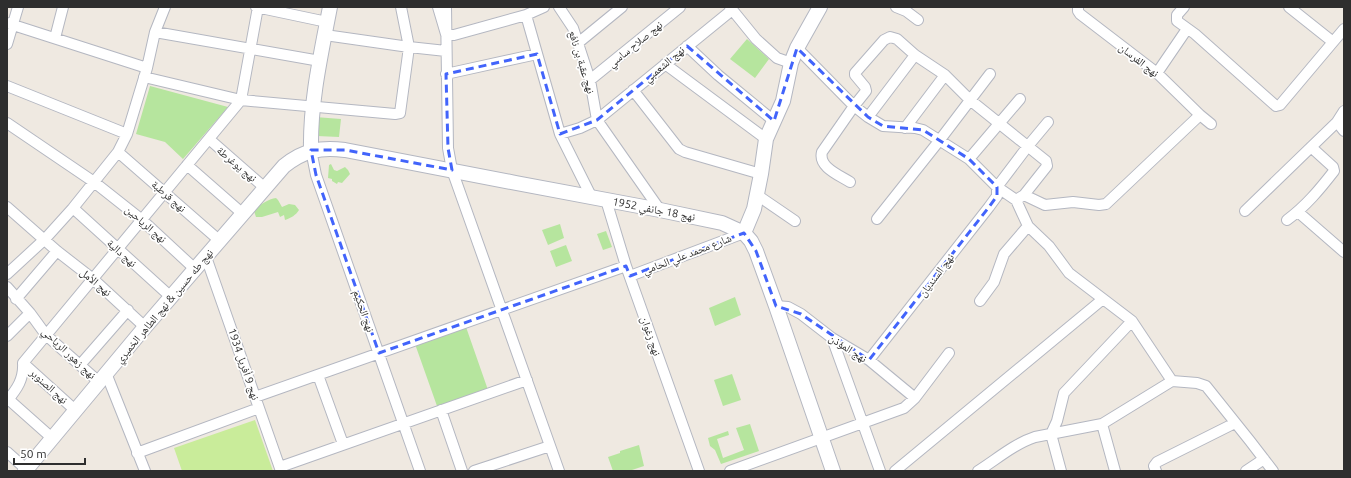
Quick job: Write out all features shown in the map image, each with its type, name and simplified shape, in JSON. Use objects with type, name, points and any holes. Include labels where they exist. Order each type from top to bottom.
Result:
[{"type":"street","points":[[7,44],[10,24],[18,7]]},
{"type":"street","points":[[56,38],[63,7]]},
{"type":"street","points":[[7,274],[45,239],[73,208],[118,152],[127,134],[155,32],[165,7]]},
{"type":"street","points":[[52,438],[8,399],[20,383],[24,369],[23,363],[242,100],[257,7],[326,28],[410,47],[446,51]]},
{"type":"street","points":[[311,150],[310,128],[330,7]]},
{"type":"street","points":[[10,24],[56,38],[145,72],[242,100],[395,114],[400,113],[410,47],[401,7]]},
{"type":"street","points":[[438,7],[446,34]]},
{"type":"street","points":[[446,7],[448,148],[452,170],[559,471]]},
{"type":"street","points":[[446,34],[454,35],[526,15],[544,7]]},
{"type":"street","name":"نهج عقبة بن نافع","points":[[559,7],[573,28],[578,42],[590,80],[598,120]]},
{"type":"street","points":[[578,42],[622,7]]},
{"type":"street","name":"نهج صلاح ساسي","points":[[590,80],[680,7]]},
{"type":"street","name":"شارع محمد علي الحامي","points":[[630,276],[744,233],[754,209],[766,140],[783,101],[791,63],[797,48],[820,7]]},
{"type":"street","points":[[896,7],[918,20]]},
{"type":"street","name":"نهج الفرسان","points":[[1078,7],[1080,14],[1157,73],[1211,124]]},
{"type":"street","points":[[1289,7],[1333,42]]},
{"type":"street","points":[[731,8],[761,44],[777,58],[791,63]]},
{"type":"street","name":"نهج الشعمبي","points":[[560,134],[580,128],[598,120],[731,8]]},
{"type":"street","points":[[1181,8],[1177,15],[1177,21],[1196,34],[1276,106],[1280,105],[1344,29]]},
{"type":"street","points":[[526,15],[560,134],[599,199]]},
{"type":"street","points":[[1157,73],[1187,29]]},
{"type":"street","points":[[155,32],[320,61]]},
{"type":"street","points":[[850,182],[825,166],[821,156],[822,152],[866,91],[865,87],[855,74],[886,38],[890,37],[898,39],[915,55],[945,75],[970,100],[1046,161],[1048,164],[1020,198]]},
{"type":"street","points":[[687,46],[718,75],[774,121]]},
{"type":"street","points":[[797,48],[854,106],[868,117],[883,126],[923,130],[969,159],[997,187],[1020,198],[1043,205],[1073,202],[1100,205],[1106,204],[1200,115]]},
{"type":"street","points":[[446,74],[537,54]]},
{"type":"street","points":[[868,117],[915,55]]},
{"type":"street","points":[[665,64],[766,140]]},
{"type":"street","points":[[876,219],[939,141],[990,74]]},
{"type":"street","points":[[905,128],[945,75]]},
{"type":"street","points":[[7,86],[127,134]]},
{"type":"street","points":[[633,90],[679,149],[761,174]]},
{"type":"street","points":[[969,159],[1020,99]]},
{"type":"street","points":[[1245,212],[1337,122],[1344,111]]},
{"type":"street","points":[[598,120],[660,210]]},
{"type":"street","name":"نهج السنديان","points":[[868,360],[989,207],[997,196],[997,187],[1048,122]]},
{"type":"street","points":[[1337,122],[1344,131]]},
{"type":"street","name":"نهج الرياحين","points":[[7,123],[94,182],[142,220],[195,269]]},
{"type":"street","name":"نهج يوغرطة","points":[[209,139],[265,188]]},
{"type":"street","points":[[1287,220],[1313,198],[1334,171],[1333,167],[1311,146]]},
{"type":"street","name":"نهج 18 جانفي 1952","points":[[311,150],[329,148],[345,150],[452,170],[722,223],[744,233]]},
{"type":"street","name":"نهج طه حسين & نهج الطاهر الخميري","points":[[26,470],[144,327],[284,166],[295,157],[311,150]]},
{"type":"street","name":"نهج الحكيم","points":[[311,150],[316,175],[420,471]]},
{"type":"street","name":"نهج قرطبة","points":[[118,152],[220,241]]},
{"type":"street","points":[[187,165],[243,214]]},
{"type":"street","points":[[757,195],[795,222]]},
{"type":"street","points":[[1020,198],[1028,226],[1049,246],[1069,273],[1132,321],[1172,381]]},
{"type":"street","name":"نهج زغوان","points":[[599,199],[630,276],[699,471]]},
{"type":"street","name":"نهج الأمل","points":[[7,207],[57,251],[93,279],[128,310],[144,327]]},
{"type":"street","name":"نهج دالية","points":[[73,208],[171,297]]},
{"type":"street","points":[[1298,212],[1344,252]]},
{"type":"street","points":[[980,301],[994,282],[1004,254],[1028,226]]},
{"type":"street","points":[[744,233],[751,241],[756,251],[833,471]]},
{"type":"street","points":[[16,299],[57,251]]},
{"type":"street","name":"نهج 9 أفريل 1934","points":[[206,257],[280,469]]},
{"type":"street","points":[[255,397],[626,266]]},
{"type":"street","name":"نهج زهور الرياحي","points":[[7,287],[16,299],[30,313],[46,335],[80,365],[103,378]]},
{"type":"street","points":[[895,471],[1103,299]]},
{"type":"street","name":"نهج المؤذن","points":[[776,306],[788,307],[801,314],[832,338],[868,360],[915,398]]},
{"type":"street","points":[[80,365],[128,310]]},
{"type":"street","points":[[7,336],[30,313]]},
{"type":"street","points":[[1061,471],[1051,434],[1057,421],[1064,393],[1132,321]]},
{"type":"street","points":[[832,338],[880,471]]},
{"type":"street","points":[[730,471],[904,408],[915,398],[949,353]]},
{"type":"street","name":"نهج الصنوبر","points":[[23,363],[76,410]]},
{"type":"street","points":[[318,375],[343,444]]},
{"type":"street","points":[[103,378],[145,471]]},
{"type":"street","points":[[280,469],[343,444],[527,380]]},
{"type":"street","points":[[978,471],[1026,440],[1102,424],[1172,381],[1202,384],[1209,390],[1273,471]]},
{"type":"street","points":[[137,453],[259,408]]},
{"type":"street","points":[[441,410],[462,471]]},
{"type":"street","points":[[1156,471],[1154,466],[1157,462],[1235,423]]},
{"type":"street","points":[[1102,424],[1115,471]]},
{"type":"street","points":[[474,471],[492,468],[550,446]]},
{"type":"street","points":[[7,452],[26,470]]},
{"type":"street","points":[[1246,471],[1264,460]]},
{"type":"highlighted area","points":[[687,46],[774,121],[797,48],[868,117],[883,126],[923,130],[969,159],[997,187],[997,196],[989,207],[869,360],[801,314],[776,306],[756,251],[744,233],[630,276],[626,266],[379,353],[316,175],[311,150],[345,150],[452,170],[448,148],[446,74],[537,54],[560,134],[597,120]]},
{"type":"green space","points":[[747,39],[769,59],[755,78],[730,59]]},
{"type":"green space","points":[[150,86],[228,107],[183,159],[165,142],[136,134]]},
{"type":"green space","points":[[315,117],[341,119],[339,137],[317,136]]},
{"type":"green space","points":[[331,164],[334,170],[337,171],[345,167],[348,170],[350,174],[342,183],[338,182],[337,184],[332,181],[332,179],[328,178],[329,165]]},
{"type":"green space","points":[[276,198],[282,207],[289,204],[295,205],[299,210],[293,216],[285,220],[284,215],[280,217],[278,212],[262,217],[256,217],[254,211],[258,207]]},
{"type":"green space","points":[[560,224],[564,238],[548,245],[542,230]]},
{"type":"green space","points":[[606,231],[612,247],[603,250],[597,234]]},
{"type":"green space","points":[[566,245],[572,261],[556,267],[550,251]]},
{"type":"green space","points":[[735,297],[741,315],[715,326],[709,308]]},
{"type":"green space","points":[[466,327],[488,390],[437,406],[415,344]]},
{"type":"green space","points":[[732,374],[741,400],[723,406],[714,380]]},
{"type":"green space","points":[[255,420],[273,471],[182,471],[174,448]]},
{"type":"green space","points":[[750,424],[759,451],[721,464],[715,450],[710,446],[708,438],[728,431],[729,435],[717,439],[723,458],[744,450],[736,428]]},
{"type":"green space","points":[[639,445],[644,466],[629,471],[613,471],[608,457],[620,453],[620,451]]}]
